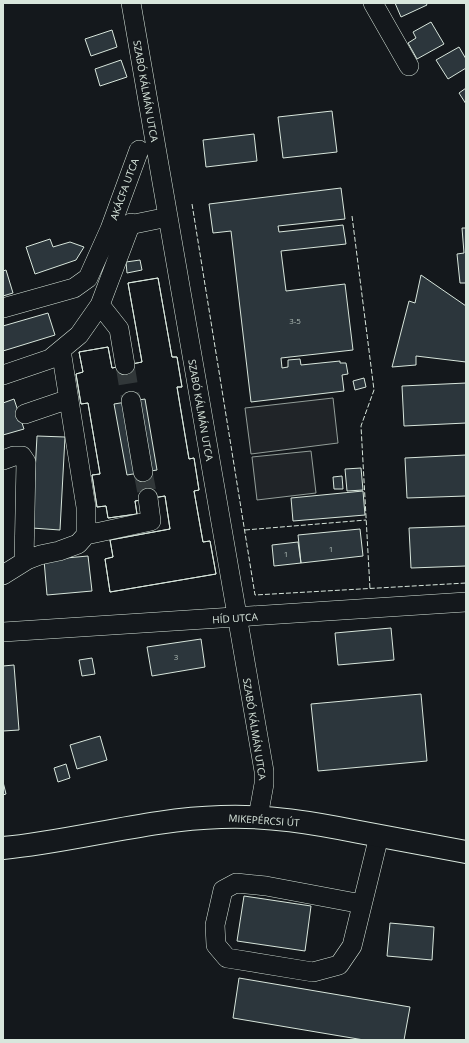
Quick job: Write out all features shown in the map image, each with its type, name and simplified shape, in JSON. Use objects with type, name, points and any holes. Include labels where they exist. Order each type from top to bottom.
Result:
[{"type":"main road","name":"MIKEPÉRCSI ÚT","points":[[37,845],[157,823],[221,816],[258,817],[320,824],[466,852]]},
{"type":"main road","points":[[3,848],[37,845]]},
{"type":"main road","points":[[3,855],[37,845]]},
{"type":"street","name":"SZABÓ KÁLMÁN UTCA","points":[[131,3],[264,771],[264,784],[258,817]]},
{"type":"street","points":[[373,3],[409,66]]},
{"type":"street","name":"AKÁCFA UTCA","points":[[3,308],[74,288],[88,278],[110,229],[139,150]]},
{"type":"street","name":"AKÁCFA UTCA","points":[[110,229],[131,223],[168,217]]},
{"type":"street","points":[[3,375],[50,359],[79,335],[100,305],[131,223]]},
{"type":"street","points":[[100,305],[119,329],[125,365]]},
{"type":"street","points":[[61,350],[86,507],[86,535]]},
{"type":"street","points":[[24,414],[69,399]]},
{"type":"street","points":[[131,401],[143,472]]},
{"type":"street","points":[[3,460],[14,456],[22,456],[26,462],[24,562]]},
{"type":"street","points":[[3,576],[24,562],[40,555],[59,551],[78,544],[86,535],[151,521],[148,498]]},
{"type":"street","name":"HÍD UTCA","points":[[3,632],[466,602]]},
{"type":"street","points":[[362,904],[266,886],[236,883],[223,890],[215,925],[216,945],[227,958],[312,972],[339,965],[352,946],[379,836]]},
{"type":"shaded area","points":[[333,398],[338,443],[251,454],[245,408]]},
{"type":"shaded area","points":[[311,451],[316,493],[257,500],[252,457]]},
{"type":"building","points":[[395,3],[426,3],[427,5],[401,17]]},
{"type":"building","points":[[431,22],[444,44],[417,59],[408,43],[416,38],[413,32]]},
{"type":"building","points":[[112,30],[117,47],[91,56],[85,39]]},
{"type":"building","points":[[459,47],[466,59],[466,68],[448,79],[436,60]]},
{"type":"building","points":[[121,60],[127,77],[100,86],[95,69]]},
{"type":"building","points":[[466,88],[466,104],[459,93]]},
{"type":"building","points":[[332,111],[337,152],[283,158],[278,117]]},
{"type":"building","points":[[254,134],[257,161],[206,167],[203,140]]},
{"type":"building","points":[[341,188],[345,219],[278,226],[279,232],[343,225],[346,244],[281,251],[286,291],[345,284],[353,350],[281,358],[282,368],[288,367],[288,360],[300,359],[301,365],[340,361],[340,363],[346,363],[348,374],[342,375],[344,391],[251,402],[231,231],[213,233],[209,204]]},
{"type":"building","points":[[462,228],[466,228],[466,283],[460,283],[457,254],[464,253]]},
{"type":"building","points":[[50,239],[53,247],[70,242],[84,247],[76,260],[35,274],[26,247]]},
{"type":"building","points":[[140,260],[142,270],[127,273],[126,262]]},
{"type":"building","points":[[6,270],[13,293],[3,296],[3,271]]},
{"type":"building","points":[[421,275],[466,306],[466,362],[416,356],[416,365],[392,367],[409,301],[415,303]]},
{"type":"building","points":[[158,278],[172,357],[177,357],[182,387],[177,387],[189,459],[194,458],[199,490],[194,491],[203,542],[210,541],[216,574],[110,592],[105,559],[113,557],[110,540],[170,529],[165,496],[135,501],[137,514],[108,518],[106,506],[97,507],[92,475],[100,474],[88,403],[81,404],[76,374],[83,372],[79,352],[108,347],[112,368],[142,362],[128,283]],"holes":[[[145,399],[157,470],[127,475],[114,404]]]},
{"type":"building","points":[[158,278],[172,357],[177,357],[182,387],[177,387],[189,459],[194,458],[199,490],[194,491],[203,542],[210,541],[216,574],[110,592],[105,559],[113,557],[110,540],[170,529],[165,496],[135,501],[137,514],[108,518],[106,506],[97,507],[92,475],[100,474],[88,403],[81,404],[76,374],[83,372],[79,352],[108,347],[112,368],[142,362],[128,283]]},
{"type":"building","points":[[48,313],[55,335],[3,351],[3,326]]},
{"type":"building","points":[[364,378],[366,387],[355,390],[353,381]]},
{"type":"building","points":[[466,383],[466,423],[404,426],[402,386]]},
{"type":"building","points":[[14,399],[24,429],[3,435],[3,403]]},
{"type":"building","points":[[37,436],[65,437],[60,530],[32,528]]},
{"type":"building","points":[[466,455],[466,496],[407,498],[405,458]]},
{"type":"building","points":[[361,468],[363,490],[347,491],[345,469]]},
{"type":"building","points":[[342,476],[343,489],[334,489],[333,477]]},
{"type":"building","points":[[363,491],[365,515],[293,521],[291,498]]},
{"type":"building","points":[[466,526],[466,566],[411,568],[409,528]]},
{"type":"building","points":[[360,529],[363,556],[301,563],[298,535]]},
{"type":"building","points":[[298,542],[301,563],[274,566],[272,545]]},
{"type":"building","points":[[88,556],[92,591],[47,595],[44,560]]},
{"type":"building","points":[[391,628],[394,660],[338,665],[335,633]]},
{"type":"building","points":[[201,639],[205,667],[152,676],[147,647]]},
{"type":"building","points":[[92,658],[95,674],[82,676],[79,660]]},
{"type":"building","points":[[14,665],[19,730],[3,731],[3,666]]},
{"type":"building","points":[[421,694],[427,761],[318,771],[311,704]]},
{"type":"building","points":[[100,736],[107,760],[77,769],[70,745]]},
{"type":"building","points":[[66,764],[70,778],[58,782],[54,768]]},
{"type":"building","points":[[3,782],[6,794],[3,795]]},
{"type":"building","points":[[244,896],[311,906],[305,951],[237,941]]},
{"type":"building","points":[[390,923],[434,927],[432,960],[387,956]]},
{"type":"building","points":[[239,978],[410,1007],[404,1040],[364,1040],[233,1018]]},
{"type":"tunnel","points":[[125,365],[131,401]]},
{"type":"tunnel","points":[[143,472],[148,498]]},
{"type":"fence","points":[[192,204],[255,595],[466,583]]},
{"type":"fence","points":[[352,216],[374,390],[361,426],[370,589]]},
{"type":"fence","points":[[245,530],[366,520]]}]
